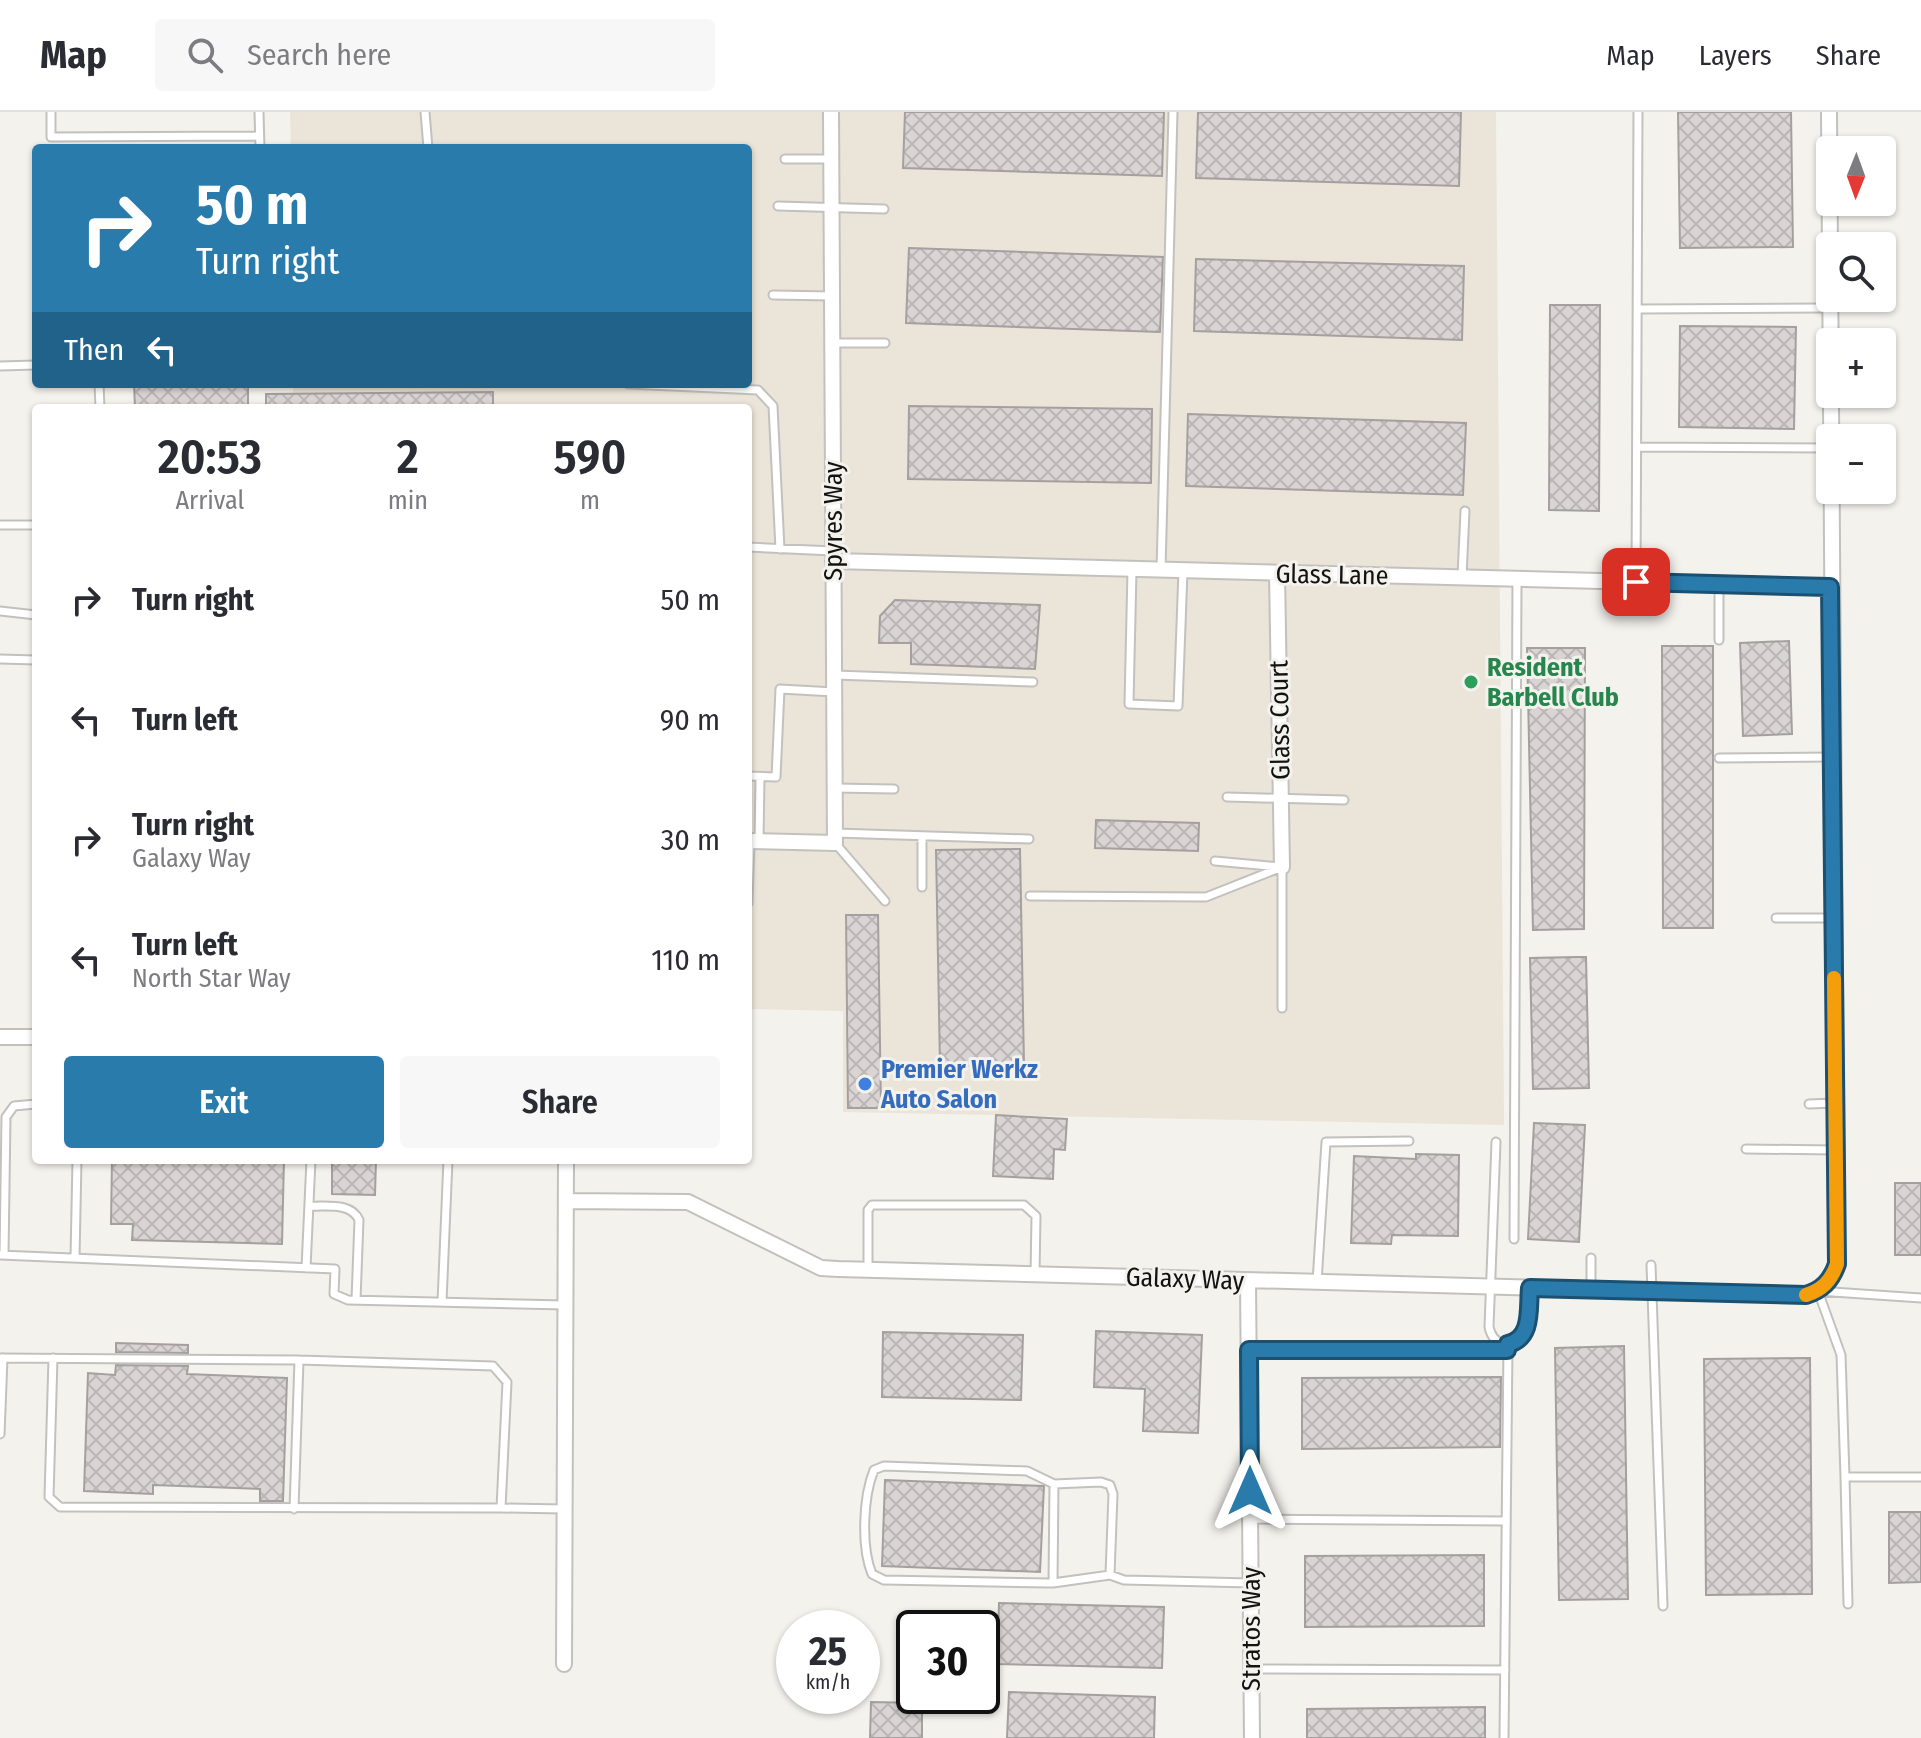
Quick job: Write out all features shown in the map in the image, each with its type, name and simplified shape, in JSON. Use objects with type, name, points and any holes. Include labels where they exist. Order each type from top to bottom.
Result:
[{"type":"street","name":"Spyres Way","points":[[831,112],[835,838]]},
{"type":"street","points":[[1829,112],[1829,232]]},
{"type":"street","points":[[1829,312],[1829,424]]},
{"type":"street","points":[[1818,1291],[1832,1277],[1837,1264],[1829,504]]},
{"type":"street","name":"Glass Lane","points":[[833,556],[1161,571],[1830,587]]},
{"type":"street","name":"Glass Court","points":[[1277,574],[1282,867]]},
{"type":"street","points":[[752,841],[835,838]]},
{"type":"street","points":[[0,1037],[32,1037]]},
{"type":"street","points":[[564,1664],[566,1164]]},
{"type":"street","name":"Galaxy Way","points":[[566,1201],[688,1202],[821,1268],[1655,1293],[1806,1295],[1818,1291]]},
{"type":"street","name":"Stratos Way","points":[[1248,1281],[1252,1738]]},
{"type":"lane","points":[[51,112],[51,144]]},
{"type":"lane","points":[[259,112],[260,144]]},
{"type":"lane","points":[[425,112],[428,144]]},
{"type":"lane","points":[[1161,571],[1173,112]]},
{"type":"lane","points":[[1636,582],[1640,309],[1638,112]]},
{"type":"lane","points":[[51,137],[259,136]]},
{"type":"lane","points":[[785,159],[831,159]]},
{"type":"lane","points":[[778,206],[884,209]]},
{"type":"lane","points":[[773,295],[832,296]]},
{"type":"lane","points":[[1640,309],[1816,308]]},
{"type":"lane","points":[[832,343],[885,343]]},
{"type":"lane","points":[[0,366],[32,365]]},
{"type":"lane","points":[[715,388],[758,390],[773,406],[780,549]]},
{"type":"lane","points":[[1638,447],[1816,448]]},
{"type":"lane","points":[[1462,578],[1465,511]]},
{"type":"lane","points":[[0,525],[32,525]]},
{"type":"lane","points":[[752,547],[833,556]]},
{"type":"lane","points":[[1132,570],[1129,704],[1178,706],[1183,571]]},
{"type":"lane","points":[[1514,1239],[1517,580]]},
{"type":"lane","points":[[1719,584],[1719,640]]},
{"type":"lane","points":[[0,611],[32,615]]},
{"type":"lane","points":[[0,659],[32,660]]},
{"type":"lane","points":[[834,675],[1033,682]]},
{"type":"lane","points":[[752,776],[776,777],[780,689],[834,692]]},
{"type":"lane","points":[[1719,758],[1832,757]]},
{"type":"lane","points":[[752,841],[760,777]]},
{"type":"lane","points":[[834,788],[894,789]]},
{"type":"lane","points":[[1227,797],[1344,800]]},
{"type":"lane","points":[[922,836],[922,887]]},
{"type":"lane","points":[[835,838],[922,836],[1029,839]]},
{"type":"lane","points":[[835,838],[885,901]]},
{"type":"lane","points":[[1215,861],[1282,867]]},
{"type":"lane","points":[[1030,896],[1206,897],[1282,867]]},
{"type":"lane","points":[[1282,867],[1282,1008]]},
{"type":"lane","points":[[1776,918],[1833,918]]},
{"type":"lane","points":[[1809,1104],[1835,1103]]},
{"type":"lane","points":[[32,1104],[14,1106],[6,1117],[2,1255],[335,1269],[334,1294],[356,1300],[565,1305]]},
{"type":"lane","points":[[1317,1282],[1326,1142],[1409,1141]]},
{"type":"lane","points":[[1496,1142],[1490,1333],[1508,1347]]},
{"type":"lane","points":[[1746,1149],[1836,1150]]},
{"type":"lane","points":[[75,1258],[77,1164]]},
{"type":"lane","points":[[306,1268],[311,1164]]},
{"type":"lane","points":[[442,1302],[448,1164]]},
{"type":"lane","points":[[868,1270],[868,1210],[872,1205],[1024,1205],[1036,1216],[1035,1275]]},
{"type":"lane","points":[[309,1206],[350,1208],[356,1213],[359,1220],[356,1300]]},
{"type":"lane","points":[[1591,1258],[1591,1290]]},
{"type":"lane","points":[[1651,1265],[1655,1293],[1663,1606]]},
{"type":"lane","points":[[1249,1350],[1508,1347],[1524,1335],[1530,1288]]},
{"type":"lane","points":[[1848,1604],[1841,1355],[1818,1291],[1921,1298]]},
{"type":"lane","points":[[1504,1738],[1508,1347]]},
{"type":"lane","points":[[0,1434],[1,1358],[299,1360],[493,1366],[507,1382],[501,1508]]},
{"type":"lane","points":[[53,1358],[49,1497],[60,1507],[564,1509]]},
{"type":"lane","points":[[294,1509],[299,1360]]},
{"type":"lane","points":[[1110,1575],[1113,1494],[1110,1485],[1101,1482],[1054,1484],[1027,1471],[884,1466],[874,1470],[868,1484],[867,1560],[872,1574],[884,1580],[1053,1583],[1110,1575],[1124,1580],[1251,1583]]},
{"type":"lane","points":[[1845,1477],[1921,1477]]},
{"type":"lane","points":[[1053,1583],[1054,1484]]},
{"type":"lane","points":[[1250,1519],[1506,1521]]},
{"type":"lane","points":[[1251,1669],[1505,1670]]},
{"type":"shaded area","points":[[290,112],[1496,112],[1504,1125],[843,1112],[843,1011],[752,1009],[752,404],[293,404],[293,388],[752,388],[752,144],[291,144]]},
{"type":"building","points":[[905,112],[1164,112],[1162,176],[903,168]]},
{"type":"building","points":[[1198,112],[1461,112],[1459,186],[1196,178]]},
{"type":"building","points":[[1678,112],[1791,112],[1793,247],[1680,248]]},
{"type":"building","points":[[909,248],[1163,257],[1160,332],[906,323]]},
{"type":"building","points":[[1196,259],[1464,266],[1462,340],[1194,331]]},
{"type":"building","points":[[1550,305],[1600,305],[1599,511],[1549,510]]},
{"type":"building","points":[[1680,326],[1796,327],[1794,429],[1679,427]]},
{"type":"building","points":[[134,388],[248,388],[248,404],[135,404]]},
{"type":"building","points":[[493,392],[493,404],[266,404],[266,394]]},
{"type":"building","points":[[909,406],[1152,409],[1151,483],[908,479]]},
{"type":"building","points":[[1188,414],[1466,423],[1463,495],[1186,486]]},
{"type":"building","points":[[895,600],[1040,605],[1035,669],[911,664],[911,643],[879,643],[880,616]]},
{"type":"building","points":[[1789,641],[1792,734],[1743,736],[1740,643]]},
{"type":"building","points":[[1662,646],[1713,646],[1713,928],[1663,928]]},
{"type":"building","points":[[1527,648],[1585,648],[1584,929],[1533,930]]},
{"type":"building","points":[[1096,820],[1199,823],[1198,851],[1095,848]]},
{"type":"building","points":[[1020,849],[1024,1065],[940,1066],[936,850]]},
{"type":"building","points":[[846,915],[878,915],[881,1108],[848,1108]]},
{"type":"building","points":[[1586,957],[1589,1088],[1533,1089],[1530,958]]},
{"type":"building","points":[[996,1115],[1067,1119],[1065,1150],[1054,1149],[1053,1179],[993,1176]]},
{"type":"building","points":[[1534,1123],[1585,1125],[1579,1242],[1528,1239]]},
{"type":"building","points":[[1416,1154],[1459,1155],[1458,1236],[1392,1235],[1391,1244],[1351,1243],[1354,1156],[1416,1159]]},
{"type":"building","points":[[112,1164],[284,1164],[282,1244],[132,1240],[133,1224],[111,1224]]},
{"type":"building","points":[[332,1164],[376,1164],[375,1195],[332,1194]]},
{"type":"building","points":[[1895,1183],[1921,1183],[1921,1255],[1895,1255]]},
{"type":"building","points":[[1096,1331],[1202,1335],[1198,1433],[1143,1431],[1145,1389],[1094,1387]]},
{"type":"building","points":[[883,1332],[1023,1335],[1021,1400],[882,1397]]},
{"type":"building","points":[[116,1343],[188,1345],[188,1353],[116,1352]]},
{"type":"building","points":[[1624,1346],[1628,1599],[1559,1600],[1555,1348]]},
{"type":"building","points":[[1810,1358],[1812,1594],[1706,1595],[1704,1359]]},
{"type":"building","points":[[116,1365],[188,1366],[187,1374],[287,1378],[283,1501],[260,1501],[260,1489],[153,1485],[153,1494],[84,1491],[88,1373],[115,1375]]},
{"type":"building","points":[[1501,1377],[1500,1447],[1302,1449],[1302,1378]]},
{"type":"building","points":[[885,1480],[1044,1486],[1040,1572],[882,1566]]},
{"type":"building","points":[[1889,1512],[1921,1512],[1921,1582],[1889,1583]]},
{"type":"building","points":[[1484,1555],[1484,1626],[1305,1627],[1305,1556]]},
{"type":"building","points":[[999,1603],[1164,1607],[1162,1668],[1000,1664]]},
{"type":"building","points":[[1009,1692],[1155,1697],[1154,1738],[1007,1738]]},
{"type":"building","points":[[880,1702],[896,1702],[896,1714],[922,1714],[922,1738],[870,1738],[871,1714],[880,1714]]},
{"type":"building","points":[[1485,1707],[1485,1738],[1307,1738],[1307,1709]]},
{"type":"slow traffic","points":[[1806,1295],[1818,1291],[1832,1277],[1837,1264],[1834,978]]},
{"type":"place","name":"Resident Barbell Club","points":[[1471,682]]},
{"type":"place","name":"Premier Werkz Auto Salon","points":[[865,1084]]},
{"type":"route","points":[[1250,1491],[1249,1350],[1507,1350],[1508,1344],[1524,1335],[1530,1288],[1806,1295],[1818,1291],[1832,1277],[1837,1264],[1830,587],[1636,582]]}]
